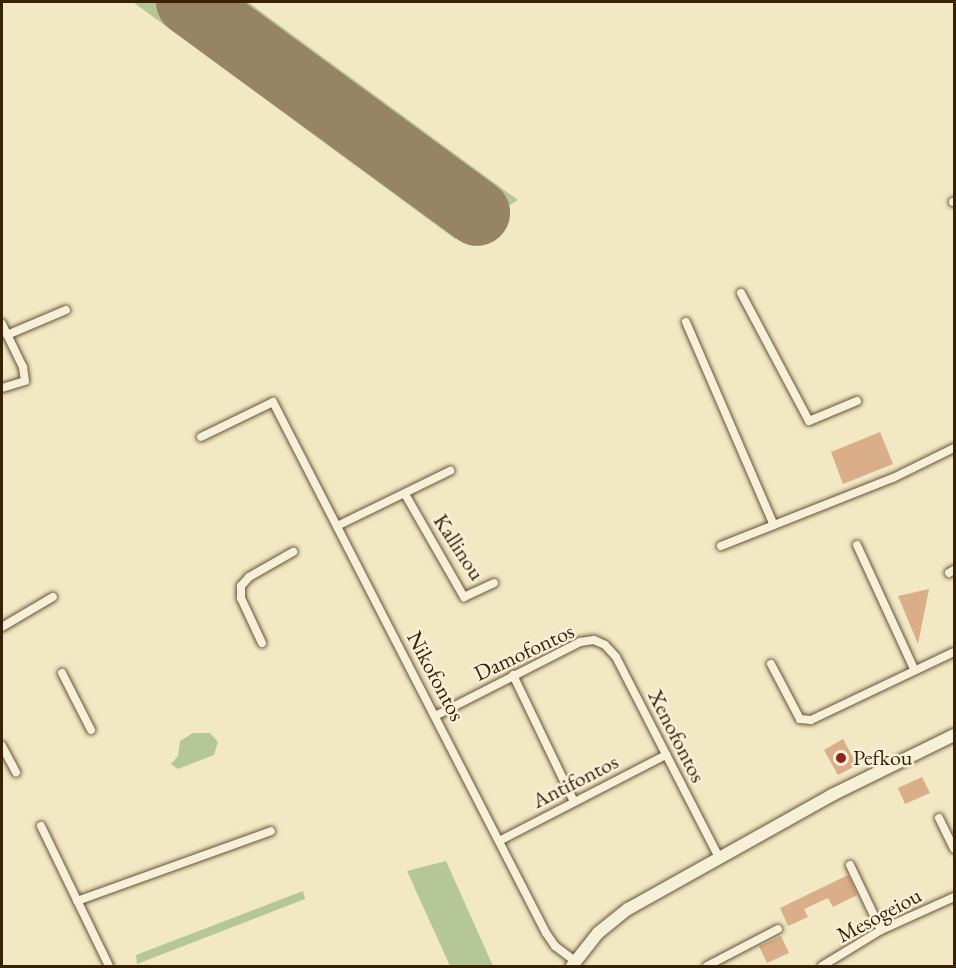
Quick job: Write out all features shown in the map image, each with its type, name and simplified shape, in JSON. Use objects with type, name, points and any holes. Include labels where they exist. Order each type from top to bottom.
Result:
[{"type":"main road","points":[[573,964],[598,933],[628,909],[719,856],[954,735]]},
{"type":"street","points":[[741,293],[809,421],[857,401]]},
{"type":"street","points":[[7,335],[66,310]]},
{"type":"street","points":[[686,322],[774,525]]},
{"type":"street","points":[[2,324],[23,367],[25,381],[2,388]]},
{"type":"street","name":"Nikofontos","points":[[201,437],[273,402],[437,715],[546,933],[573,964]]},
{"type":"street","points":[[722,546],[893,478],[954,448]]},
{"type":"street","points":[[336,526],[450,471]]},
{"type":"street","name":"Kallinou","points":[[405,494],[464,597],[494,583]]},
{"type":"street","points":[[857,545],[914,669]]},
{"type":"street","points":[[262,643],[241,598],[241,586],[249,577],[293,552]]},
{"type":"street","points":[[2,627],[52,597]]},
{"type":"street","name":"Damofontos","points":[[437,715],[580,642],[594,640]]},
{"type":"street","name":"Xenofontos","points":[[594,640],[616,657],[719,856]]},
{"type":"street","points":[[771,664],[800,719],[811,720],[914,669],[954,652]]},
{"type":"street","points":[[62,673],[91,730]]},
{"type":"street","points":[[513,675],[574,802]]},
{"type":"street","points":[[2,746],[5,759],[16,772]]},
{"type":"street","name":"Antifontos","points":[[501,840],[666,755]]},
{"type":"street","points":[[939,818],[954,849]]},
{"type":"street","points":[[41,826],[109,966]]},
{"type":"street","points":[[77,901],[271,831]]},
{"type":"street","points":[[850,865],[880,930]]},
{"type":"street","name":"Mesogeiou","points":[[822,966],[880,930],[954,897]]},
{"type":"street","points":[[707,966],[778,928]]},
{"type":"green space","points":[[133,2],[162,2],[469,227],[500,207],[220,2],[248,2],[518,200],[455,239]]},
{"type":"green space","points":[[193,733],[210,733],[218,742],[214,755],[178,769],[171,764],[178,756],[180,741]]},
{"type":"green space","points":[[446,861],[493,966],[450,966],[407,871]]},
{"type":"green space","points":[[303,891],[305,899],[137,964],[136,955]]},
{"type":"building","points":[[880,432],[893,464],[843,484],[831,452]]},
{"type":"building","points":[[929,589],[918,644],[898,596]]},
{"type":"building","points":[[843,739],[857,765],[838,775],[824,750]]},
{"type":"building","points":[[922,777],[930,793],[905,804],[898,788]]},
{"type":"building","points":[[848,875],[857,895],[833,907],[828,898],[804,909],[808,917],[788,926],[780,908]]},
{"type":"building","points":[[781,936],[789,953],[767,963],[759,946]]},
{"type":"runway","points":[[189,2],[477,213]]},
{"type":"place","name":"Pefkou","points":[[841,758]]}]
